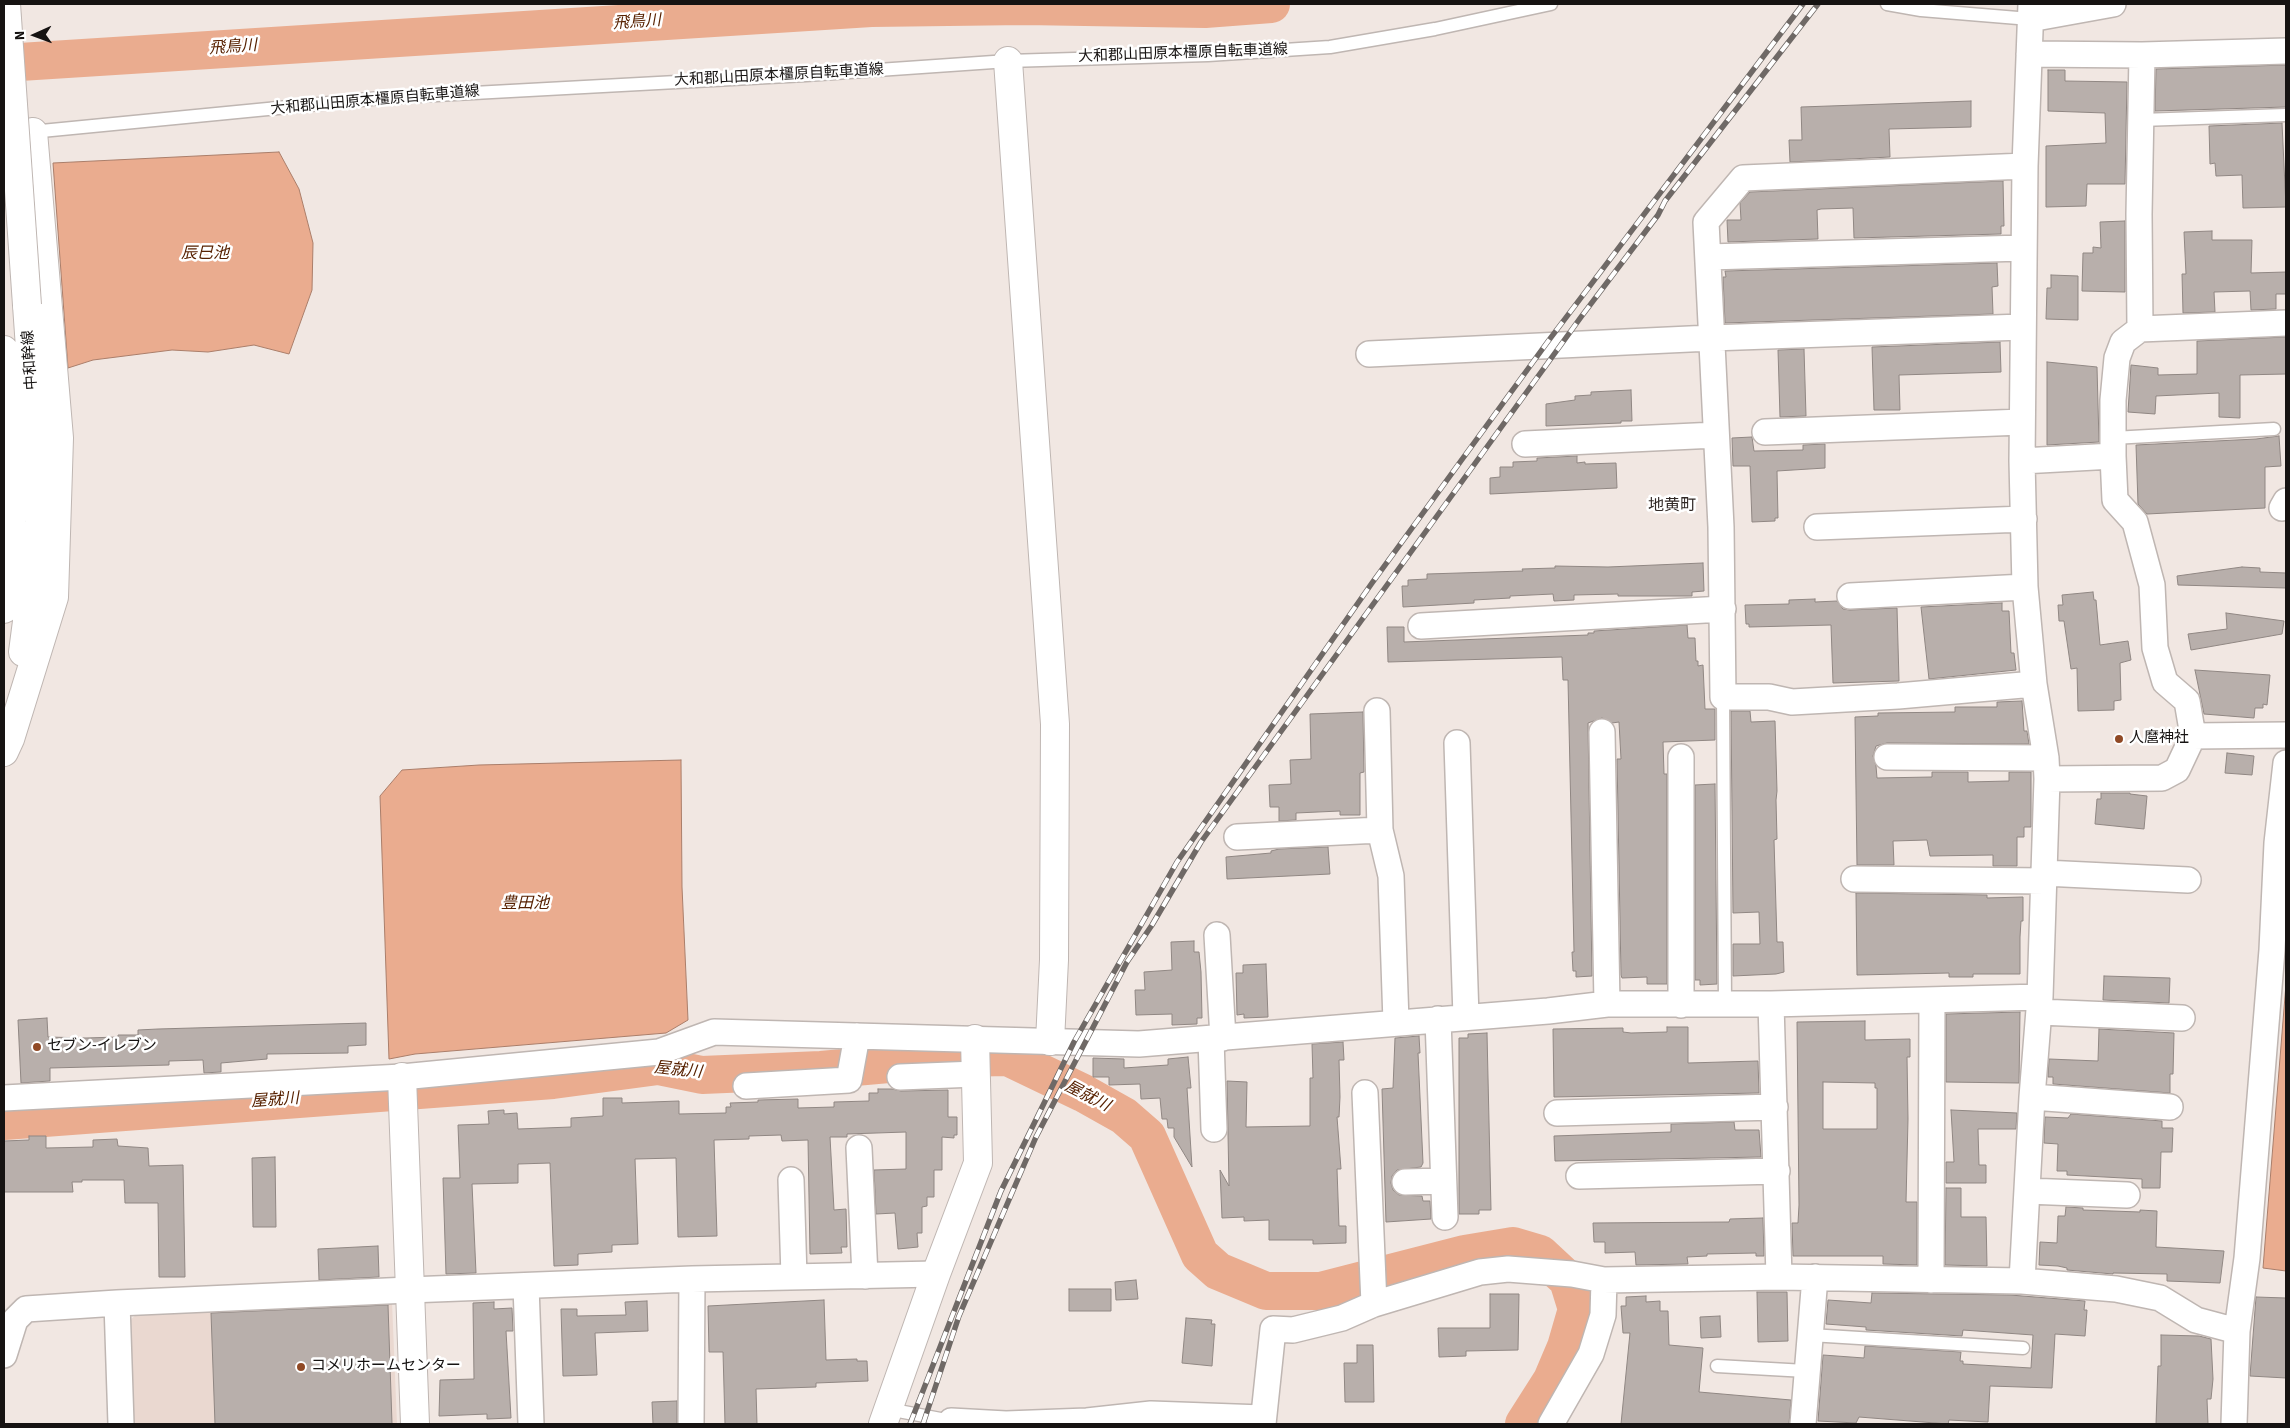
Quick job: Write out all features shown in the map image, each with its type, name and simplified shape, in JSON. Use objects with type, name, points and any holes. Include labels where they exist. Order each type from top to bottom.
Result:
[{"type":"street","points":[[5,4],[18,4]]},
{"type":"street","name":"中和幹線","points":[[4,713],[21,666],[40,522],[37,448],[5,4]]},
{"type":"street","points":[[2022,1281],[2032,1097],[2040,1004],[2046,768],[2034,684],[2026,587],[2022,461],[2023,248],[2030,11],[2113,4]]},
{"type":"street","points":[[2029,54],[2142,54],[2286,50]]},
{"type":"street","points":[[2140,329],[2139,214],[2142,54]]},
{"type":"street","points":[[1008,61],[1055,724],[1054,960],[1050,1041]]},
{"type":"street","points":[[4,752],[10,739],[54,597],[59,438],[33,132]]},
{"type":"street","points":[[2025,166],[1743,178],[1706,222],[1723,609],[1723,697],[1769,696],[1792,702],[1898,696],[2034,684]]},
{"type":"street","points":[[1708,257],[2023,248]]},
{"type":"street","points":[[1887,757],[2162,778],[2176,770],[2193,736],[2187,700],[2165,682],[2155,648],[2152,585],[2135,522],[2115,500],[2113,400],[2117,358],[2123,342],[2140,329],[2286,323]]},
{"type":"street","points":[[1369,354],[1711,338],[2022,327]]},
{"type":"street","name":"中和幹線","points":[[4,350],[11,450],[12,518],[9,582],[4,609]]},
{"type":"street","points":[[1765,432],[2022,422]]},
{"type":"street","points":[[1525,444],[1716,435]]},
{"type":"street","points":[[2022,461],[2113,447]]},
{"type":"street","points":[[1816,527],[2024,519]]},
{"type":"street","points":[[1850,596],[2026,587]]},
{"type":"street","points":[[1421,626],[1723,609]]},
{"type":"street","points":[[1377,711],[1380,830],[1391,876],[1396,1022]]},
{"type":"street","points":[[1602,732],[1607,1004]]},
{"type":"street","points":[[2193,736],[2286,735]]},
{"type":"street","points":[[1457,743],[1466,1017]]},
{"type":"street","points":[[1681,757],[1681,1004]]},
{"type":"street","points":[[2234,1424],[2237,1331],[2247,1258],[2272,950],[2278,842],[2286,764]]},
{"type":"street","points":[[1237,837],[1380,830]]},
{"type":"street","points":[[1854,879],[2044,877],[2188,880]]},
{"type":"street","points":[[1214,1129],[1217,1038],[1217,935]]},
{"type":"street","points":[[1931,1280],[1932,1000]]},
{"type":"street","points":[[900,1077],[1050,1041],[1138,1044],[1548,1011],[1607,1004],[1771,1004],[1932,1000],[2040,1004],[2182,1018]]},
{"type":"street","points":[[1771,1004],[1779,1277]]},
{"type":"street","points":[[1438,1019],[1445,1217]]},
{"type":"street","points":[[4,1098],[402,1077],[659,1052],[714,1032],[857,1036],[975,1058]]},
{"type":"street","points":[[746,1086],[849,1080],[857,1036]]},
{"type":"street","points":[[886,1416],[978,1162],[975,1058]]},
{"type":"street","points":[[402,1077],[415,1424]]},
{"type":"street","points":[[1365,1093],[1373,1286]]},
{"type":"street","points":[[2032,1097],[2170,1107]]},
{"type":"street","points":[[1557,1113],[1775,1107]]},
{"type":"street","points":[[859,1148],[864,1276]]},
{"type":"street","points":[[1579,1176],[1777,1171]]},
{"type":"street","points":[[792,1180],[794,1277]]},
{"type":"street","points":[[1405,1182],[1443,1181]]},
{"type":"street","points":[[2027,1190],[2127,1195]]},
{"type":"street","points":[[950,1423],[1006,1424],[1087,1421],[1151,1414],[1263,1421],[1273,1329],[1293,1330],[1334,1320],[1373,1286],[1508,1269],[1560,1273],[1604,1280],[1815,1277],[2022,1281],[2116,1289],[2160,1298],[2196,1320],[2237,1331]]},
{"type":"street","points":[[4,1354],[15,1320],[26,1309],[409,1290],[936,1274]]},
{"type":"street","points":[[1803,1424],[1815,1277]]},
{"type":"street","points":[[691,1424],[692,1280]]},
{"type":"street","points":[[1550,1424],[1591,1354],[1603,1314],[1604,1280]]},
{"type":"street","points":[[526,1286],[531,1424]]},
{"type":"street","points":[[117,1303],[121,1424]]},
{"type":"lane","name":"大和郡山田原本橿原自転車道線","points":[[4,134],[381,98],[806,75],[1008,61],[1330,48],[1435,29],[1551,4]]},
{"type":"lane","points":[[1887,4],[1921,10],[2030,11]]},
{"type":"lane","points":[[2141,120],[2286,115]]},
{"type":"lane","points":[[2113,447],[2274,428]]},
{"type":"lane","points":[[1723,697],[1726,1004]]},
{"type":"lane","points":[[1810,1335],[2023,1348]]},
{"type":"lane","points":[[1717,1366],[1806,1371]]},
{"type":"lane","points":[[886,1416],[950,1423]]},
{"type":"shaded area","name":"コメリホームセンター","points":[[392,1302],[397,1424],[131,1424],[127,1323],[139,1312]]},
{"type":"water","name":"辰巳池","points":[[279,152],[299,189],[313,243],[312,290],[289,354],[254,345],[208,352],[172,350],[93,360],[68,368],[53,163]]},
{"type":"water","name":"豊田池","points":[[681,760],[682,887],[688,1020],[666,1033],[415,1054],[389,1059],[380,796],[402,770],[479,765]]},
{"type":"water","points":[[2286,984],[2286,1271],[2263,1268]]},
{"type":"building","points":[[2286,65],[2286,107],[2155,111],[2156,69]]},
{"type":"building","points":[[2048,70],[2065,70],[2065,81],[2127,82],[2125,184],[2087,184],[2086,206],[2046,207],[2046,146],[2106,143],[2105,113],[2048,111]]},
{"type":"building","points":[[1971,101],[1971,127],[1889,129],[1890,157],[1790,162],[1789,140],[1802,140],[1801,107]]},
{"type":"building","points":[[2282,123],[2286,207],[2243,208],[2242,175],[2216,176],[2215,163],[2210,164],[2209,126]]},
{"type":"building","points":[[2003,181],[2004,226],[2001,226],[2001,234],[1854,238],[1853,208],[1817,210],[1818,239],[1728,242],[1727,220],[1741,220],[1740,203],[1750,192]]},
{"type":"building","points":[[2125,221],[2125,292],[2082,291],[2083,253],[2093,253],[2093,247],[2101,248],[2100,222]]},
{"type":"building","points":[[2212,231],[2212,240],[2252,240],[2251,273],[2286,272],[2286,294],[2276,294],[2276,309],[2251,310],[2250,291],[2214,292],[2215,312],[2183,313],[2182,274],[2186,274],[2184,232]]},
{"type":"building","points":[[1997,263],[1998,286],[1992,287],[1993,314],[1725,323],[1723,277],[1726,277],[1725,271]]},
{"type":"building","points":[[2051,275],[2078,276],[2078,320],[2046,319],[2047,288],[2051,288]]},
{"type":"building","points":[[2286,337],[2286,374],[2240,375],[2240,418],[2219,417],[2219,393],[2156,396],[2155,414],[2128,412],[2131,365],[2158,368],[2158,375],[2197,374],[2197,341]]},
{"type":"building","points":[[2000,342],[2001,372],[1899,375],[1900,410],[1874,410],[1872,347]]},
{"type":"building","points":[[1804,349],[1806,416],[1780,417],[1778,350]]},
{"type":"building","points":[[2047,362],[2097,367],[2099,442],[2047,445]]},
{"type":"building","points":[[1631,390],[1632,421],[1546,426],[1546,404],[1575,400],[1575,396],[1591,395],[1591,392]]},
{"type":"building","points":[[2279,436],[2281,466],[2265,467],[2265,508],[2147,514],[2138,504],[2136,445],[2256,439]]},
{"type":"building","points":[[1752,437],[1754,451],[1803,450],[1803,445],[1825,444],[1825,468],[1777,471],[1778,518],[1775,518],[1775,521],[1752,522],[1750,466],[1733,466],[1732,438]]},
{"type":"building","points":[[1577,456],[1577,463],[1616,463],[1617,488],[1490,494],[1490,478],[1500,477],[1500,467],[1513,467],[1513,462],[1537,461],[1537,458]]},
{"type":"building","points":[[1703,563],[1704,591],[1692,592],[1692,596],[1574,595],[1574,600],[1554,601],[1553,594],[1474,600],[1474,603],[1403,607],[1402,586],[1408,586],[1408,580],[1427,579],[1427,574],[1523,571],[1522,569],[1555,568],[1555,566],[1608,567]]},
{"type":"building","points":[[2242,567],[2260,568],[2260,572],[2286,573],[2286,588],[2178,585],[2177,576]]},
{"type":"building","points":[[2093,592],[2094,600],[2096,600],[2100,645],[2128,641],[2131,660],[2120,663],[2121,700],[2114,701],[2114,710],[2078,711],[2077,668],[2071,669],[2064,621],[2059,621],[2058,605],[2063,605],[2062,595]]},
{"type":"building","points":[[1815,599],[1815,602],[1837,601],[1843,609],[1850,610],[1897,608],[1899,681],[1833,683],[1831,625],[1749,627],[1749,624],[1746,624],[1745,605],[1789,604],[1789,600]]},
{"type":"building","points":[[2002,603],[2002,611],[2009,611],[2011,653],[2014,653],[2016,670],[1929,679],[1921,607]]},
{"type":"building","points":[[2226,613],[2284,621],[2282,634],[2191,650],[2188,634],[2227,629]]},
{"type":"building","points":[[1687,625],[1688,638],[1695,638],[1698,666],[1703,665],[1705,709],[1715,709],[1715,740],[1663,742],[1664,774],[1667,774],[1667,984],[1647,984],[1647,977],[1622,978],[1621,975],[1617,759],[1621,759],[1619,722],[1612,723],[1602,718],[1588,723],[1592,976],[1576,977],[1576,971],[1573,971],[1572,952],[1574,952],[1568,680],[1563,680],[1562,657],[1388,662],[1387,627],[1404,627],[1404,642],[1588,635],[1588,633],[1594,633],[1594,631]]},
{"type":"building","points":[[2195,670],[2270,675],[2267,705],[2263,704],[2263,708],[2255,708],[2254,718],[2204,714]]},
{"type":"building","points":[[2022,701],[2024,731],[2027,731],[2029,744],[1887,743],[1876,746],[1873,756],[1877,778],[1932,777],[1932,772],[1968,772],[1968,782],[2009,781],[2009,772],[2031,772],[2031,827],[2024,827],[2024,837],[2017,837],[2017,866],[1993,866],[1993,855],[1930,856],[1927,840],[1893,841],[1894,865],[1857,865],[1855,717],[1878,716],[1878,713],[1955,712],[1955,707],[1997,707],[1997,702]]},
{"type":"building","points":[[1731,711],[1750,711],[1751,722],[1775,721],[1777,839],[1774,840],[1777,942],[1783,942],[1784,972],[1776,974],[1733,976],[1733,944],[1760,944],[1759,912],[1733,913]]},
{"type":"building","points":[[1363,712],[1364,772],[1360,773],[1360,815],[1340,815],[1340,811],[1296,813],[1296,820],[1279,821],[1279,807],[1270,807],[1269,785],[1291,784],[1290,760],[1311,759],[1310,714]]},
{"type":"building","points":[[2227,753],[2254,756],[2252,775],[2225,773]]},
{"type":"building","points":[[1715,784],[1717,984],[1700,985],[1700,980],[1695,980],[1695,785]]},
{"type":"building","points":[[2101,793],[2130,793],[2147,796],[2144,829],[2095,824],[2097,799],[2101,799]]},
{"type":"building","points":[[1328,847],[1330,874],[1227,879],[1226,857],[1271,853],[1271,851],[1279,849]]},
{"type":"building","points":[[1856,893],[1987,895],[1987,898],[2023,897],[2020,974],[1973,974],[1973,977],[1949,977],[1949,973],[1857,975]]},
{"type":"building","points":[[1194,941],[1194,952],[1199,952],[1202,1018],[1197,1018],[1197,1024],[1172,1025],[1172,1014],[1136,1015],[1135,990],[1145,990],[1144,972],[1172,970],[1171,942]]},
{"type":"building","points":[[1266,964],[1268,1017],[1244,1018],[1244,1014],[1237,1015],[1236,973],[1243,973],[1243,965]]},
{"type":"building","points":[[2104,976],[2170,978],[2169,1003],[2103,1000]]},
{"type":"building","points":[[2020,1012],[2019,1083],[1946,1082],[1946,1014]]},
{"type":"building","points":[[47,1018],[48,1037],[86,1038],[138,1035],[138,1030],[366,1023],[366,1045],[348,1046],[348,1053],[267,1054],[267,1059],[221,1063],[221,1072],[204,1073],[203,1060],[169,1061],[169,1065],[50,1068],[50,1081],[21,1083],[18,1020]]},
{"type":"building","points":[[1865,1021],[1865,1040],[1910,1039],[1910,1057],[1907,1057],[1906,1202],[1917,1202],[1917,1265],[1883,1264],[1883,1256],[1793,1256],[1792,1223],[1798,1223],[1799,1205],[1797,1022]],"holes":[[[1823,1082],[1875,1083],[1875,1088],[1877,1088],[1877,1129],[1823,1129]]]},
{"type":"building","points":[[1667,1027],[1688,1027],[1688,1063],[1758,1061],[1759,1093],[1554,1097],[1553,1029],[1623,1028],[1623,1032],[1631,1033],[1667,1032]]},
{"type":"building","points":[[2099,1029],[2174,1033],[2173,1074],[2170,1074],[2170,1093],[2053,1084],[2053,1077],[2048,1077],[2049,1059],[2098,1061]]},
{"type":"building","points":[[1487,1033],[1491,1210],[1479,1210],[1479,1214],[1459,1214],[1459,1038],[1468,1038],[1468,1034]]},
{"type":"building","points":[[1419,1036],[1420,1053],[1418,1053],[1423,1163],[1421,1167],[1397,1170],[1392,1176],[1391,1183],[1393,1190],[1399,1195],[1422,1196],[1423,1201],[1430,1201],[1431,1219],[1386,1222],[1382,1089],[1393,1088],[1395,1038]]},
{"type":"building","points":[[1343,1042],[1344,1060],[1339,1060],[1340,1097],[1339,1117],[1337,1117],[1341,1169],[1337,1169],[1339,1226],[1346,1226],[1346,1243],[1313,1244],[1313,1240],[1269,1240],[1269,1220],[1244,1221],[1244,1217],[1222,1218],[1220,1170],[1229,1186],[1227,1081],[1247,1082],[1246,1127],[1310,1126],[1310,1078],[1313,1078],[1312,1044]]},
{"type":"building","points":[[1188,1057],[1191,1088],[1187,1088],[1192,1167],[1174,1137],[1174,1128],[1168,1128],[1167,1119],[1162,1119],[1160,1098],[1141,1099],[1140,1084],[1109,1085],[1109,1077],[1093,1077],[1093,1058],[1124,1059],[1124,1068],[1168,1065],[1168,1059]]},
{"type":"building","points":[[878,1089],[901,1091],[948,1090],[948,1117],[957,1117],[957,1135],[954,1135],[954,1138],[942,1137],[942,1170],[934,1170],[934,1197],[927,1197],[927,1206],[922,1207],[922,1233],[917,1233],[918,1247],[898,1249],[895,1213],[876,1214],[874,1170],[906,1169],[906,1132],[847,1134],[847,1137],[830,1137],[834,1210],[846,1209],[847,1247],[841,1247],[842,1253],[810,1254],[808,1140],[782,1141],[781,1135],[749,1136],[749,1139],[714,1140],[717,1236],[678,1237],[676,1158],[635,1159],[638,1244],[612,1245],[612,1252],[578,1254],[578,1265],[554,1266],[550,1163],[518,1164],[518,1183],[472,1184],[476,1273],[446,1274],[443,1178],[460,1178],[458,1125],[489,1124],[488,1111],[504,1110],[504,1114],[517,1113],[518,1129],[571,1127],[571,1118],[603,1116],[603,1098],[622,1098],[622,1103],[679,1101],[679,1114],[726,1113],[726,1107],[731,1107],[730,1103],[758,1102],[758,1100],[798,1099],[798,1108],[834,1107],[834,1102],[869,1101],[869,1093],[878,1093]]},
{"type":"building","points":[[1951,1110],[2017,1113],[2016,1129],[1978,1129],[1979,1165],[1986,1165],[1986,1183],[1946,1183],[1946,1162],[1954,1162]]},
{"type":"building","points":[[2071,1114],[2162,1121],[2162,1128],[2173,1128],[2172,1152],[2161,1152],[2160,1188],[2142,1188],[2142,1179],[2067,1175],[2067,1171],[2057,1171],[2058,1144],[2044,1143],[2045,1117],[2068,1118]]},
{"type":"building","points":[[1734,1122],[1735,1130],[1759,1130],[1761,1157],[1555,1161],[1554,1136],[1671,1132],[1671,1124]]},
{"type":"building","points":[[29,1136],[46,1136],[46,1148],[93,1147],[93,1140],[117,1139],[118,1146],[148,1148],[149,1166],[183,1165],[185,1277],[159,1277],[158,1203],[125,1203],[124,1180],[82,1180],[82,1182],[72,1182],[73,1192],[4,1192],[4,1141],[29,1140]]},
{"type":"building","points":[[275,1157],[276,1227],[253,1227],[252,1158]]},
{"type":"building","points":[[1946,1188],[1961,1188],[1961,1217],[1986,1217],[1987,1266],[1945,1265]]},
{"type":"building","points":[[2066,1207],[2083,1208],[2083,1210],[2157,1211],[2156,1247],[2224,1251],[2220,1283],[2167,1281],[2167,1274],[2113,1274],[2067,1270],[2067,1268],[2058,1266],[2039,1265],[2040,1242],[2057,1243],[2058,1216],[2065,1216]]},
{"type":"building","points":[[1763,1218],[1764,1256],[1756,1256],[1756,1253],[1707,1254],[1707,1256],[1687,1257],[1688,1264],[1636,1265],[1635,1252],[1605,1253],[1605,1242],[1594,1242],[1593,1223],[1729,1222],[1730,1219]]},
{"type":"building","points":[[378,1246],[379,1277],[319,1280],[318,1249]]},
{"type":"building","points":[[1136,1280],[1138,1299],[1116,1300],[1115,1282]]},
{"type":"building","points":[[1069,1289],[1111,1289],[1111,1311],[1069,1311]]},
{"type":"building","points":[[1757,1292],[1787,1292],[1788,1341],[1758,1342]]},
{"type":"building","points":[[1872,1293],[2010,1295],[2085,1301],[2084,1310],[2087,1310],[2085,1336],[2055,1334],[2052,1388],[1990,1386],[1988,1422],[1949,1420],[1948,1424],[1859,1417],[1856,1423],[1818,1421],[1823,1355],[1864,1358],[1865,1346],[1961,1352],[1960,1361],[1963,1361],[1963,1364],[2031,1368],[2033,1335],[1963,1330],[1962,1336],[1866,1330],[1866,1327],[1826,1324],[1828,1300],[1871,1303]]},
{"type":"building","points":[[1490,1294],[1519,1294],[1518,1350],[1466,1351],[1466,1356],[1439,1357],[1438,1328],[1490,1328]]},
{"type":"building","points":[[1646,1296],[1646,1302],[1660,1301],[1660,1311],[1668,1311],[1669,1345],[1703,1348],[1699,1392],[1791,1400],[1789,1424],[1621,1424],[1630,1333],[1623,1333],[1621,1306],[1626,1306],[1626,1297]]},
{"type":"building","points":[[2256,1297],[2286,1298],[2286,1378],[2250,1376]]},
{"type":"building","points":[[824,1300],[826,1360],[857,1359],[857,1361],[867,1361],[868,1381],[816,1383],[816,1387],[756,1389],[757,1424],[725,1424],[723,1352],[709,1352],[708,1306]]},
{"type":"building","points":[[647,1301],[648,1331],[595,1333],[597,1375],[563,1376],[561,1309],[577,1309],[577,1316],[626,1315],[625,1302]]},
{"type":"building","points":[[494,1302],[494,1309],[512,1308],[513,1331],[506,1331],[511,1418],[487,1419],[487,1414],[439,1416],[440,1380],[474,1379],[473,1303]]},
{"type":"building","name":"コメリホームセンター","points":[[388,1305],[392,1424],[215,1424],[211,1313]]},
{"type":"building","points":[[1720,1316],[1721,1337],[1701,1338],[1700,1317]]},
{"type":"building","points":[[1186,1318],[1212,1320],[1211,1324],[1215,1324],[1212,1366],[1182,1363]]},
{"type":"building","points":[[2161,1335],[2199,1336],[2211,1339],[2213,1379],[2211,1399],[2207,1399],[2208,1424],[2156,1424],[2158,1366],[2161,1366]]},
{"type":"building","points":[[1357,1345],[1373,1345],[1374,1402],[1345,1402],[1344,1363],[1357,1363]]},
{"type":"building","points":[[677,1401],[677,1424],[653,1424],[652,1402]]},
{"type":"waterway","name":"飛鳥川","points":[[4,63],[871,8],[1025,6],[1205,9],[1271,4]]},
{"type":"waterway","name":"屋就川","points":[[4,1121],[553,1080],[658,1066],[702,1075],[821,1070],[956,1058],[1008,1057],[1083,1093],[1124,1116],[1147,1136],[1200,1255],[1218,1271],[1266,1291],[1321,1291],[1465,1254],[1513,1246],[1540,1254],[1568,1280],[1577,1309],[1566,1347],[1552,1380],[1524,1424]]},
{"type":"railway","points":[[910,1424],[1001,1191],[1074,1042],[1177,862],[1372,583],[1549,340],[1803,4]]},
{"type":"railway","points":[[923,1424],[959,1316],[1036,1137],[1127,962],[1152,925],[1201,842],[1581,317],[1658,215],[1665,201],[1818,4]]},
{"type":"place","name":"人麿神社","points":[[2119,739]]},
{"type":"place","name":"セブン-イレブン","points":[[37,1047]]},
{"type":"place","name":"コメリホームセンター","points":[[301,1367]]},
{"type":"district","name":"地黄町","points":[[1672,506]]}]
